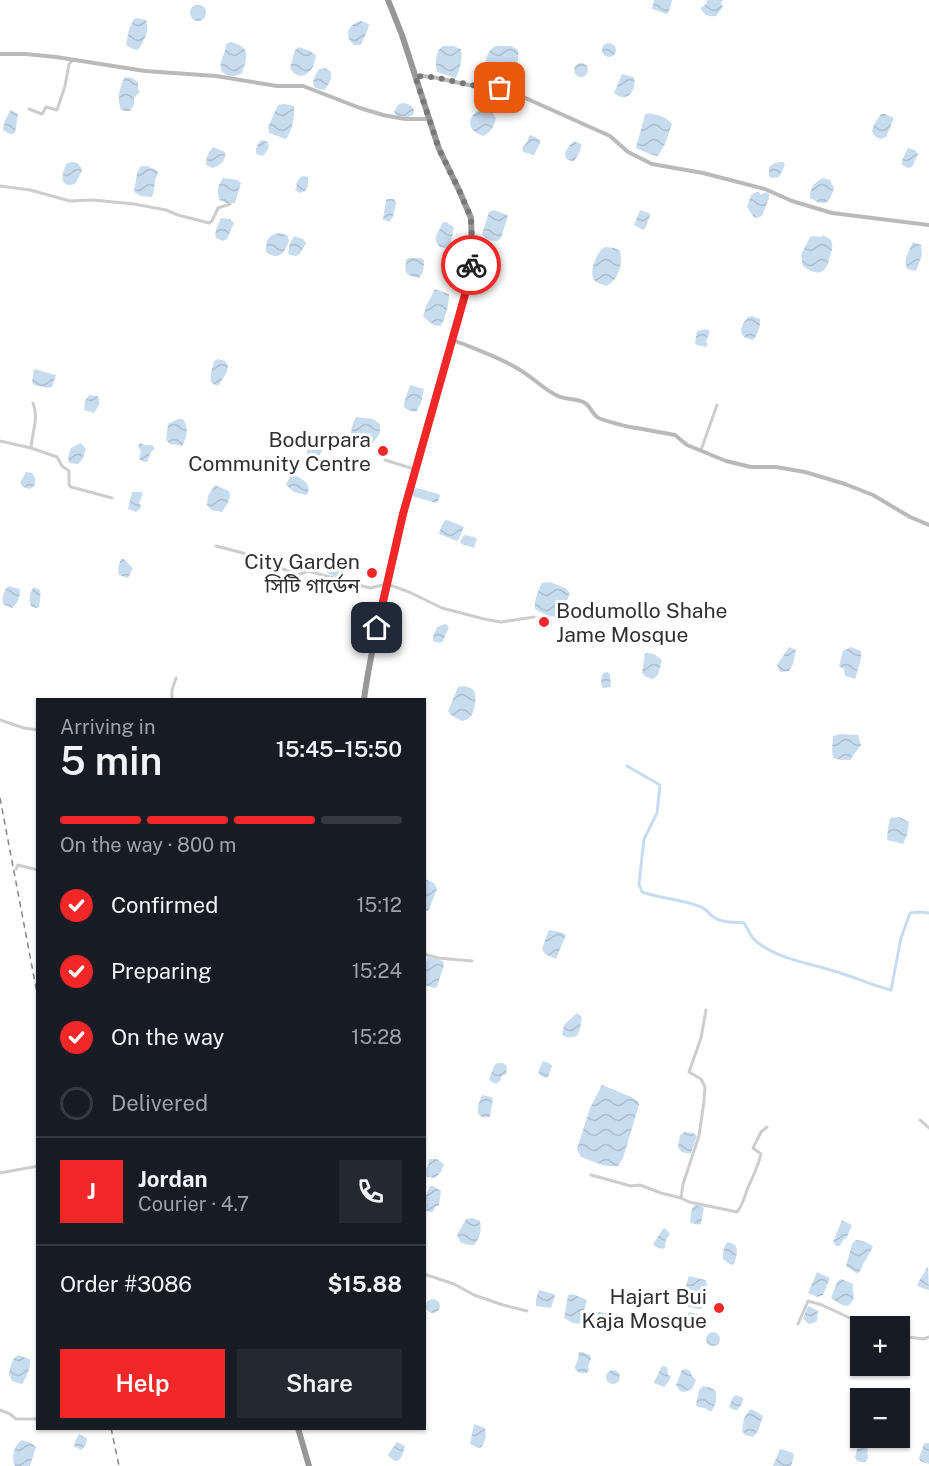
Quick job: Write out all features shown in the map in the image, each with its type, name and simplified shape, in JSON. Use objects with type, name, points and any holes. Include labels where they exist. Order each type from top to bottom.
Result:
[{"type":"highway","points":[[364,698],[369,666],[403,514],[470,277],[472,247],[471,218],[439,149],[402,35],[388,0]]},
{"type":"highway","points":[[299,1430],[309,1466]]},
{"type":"street","points":[[0,54],[26,54],[145,71],[216,76],[277,86],[303,86],[383,116],[429,119]]},
{"type":"street","points":[[29,109],[42,114],[46,107],[57,110],[69,64],[73,60]]},
{"type":"street","points":[[415,76],[433,77],[486,88],[500,88],[512,92],[610,136],[628,152],[652,164],[703,173],[765,189],[792,201],[832,213],[929,225]]},
{"type":"street","points":[[0,186],[30,190],[70,201],[93,200],[134,204],[166,210],[209,223],[218,208],[230,204]]},
{"type":"street","points":[[452,340],[520,370],[561,398],[571,398],[585,403],[597,417],[630,428],[675,435],[687,445],[726,461],[746,466],[776,467],[805,472],[844,484],[873,495],[910,517],[929,525]]},
{"type":"street","points":[[31,448],[36,409],[33,403]]},
{"type":"street","points":[[701,450],[717,405]]},
{"type":"street","points":[[0,441],[57,457],[62,466],[69,471],[71,487],[112,498]]},
{"type":"street","points":[[385,460],[416,469]]},
{"type":"street","points":[[216,546],[243,553],[298,575],[308,571],[370,588],[387,584],[409,592],[442,609],[458,613],[501,622],[534,617]]},
{"type":"street","points":[[172,698],[176,678]]},
{"type":"street","points":[[0,720],[36,730]]},
{"type":"street","points":[[16,869],[18,865],[36,870]]},
{"type":"street","points":[[426,954],[472,961]]},
{"type":"street","points":[[681,1198],[683,1184],[699,1136],[704,1101],[705,1087],[701,1079],[689,1072],[701,1038],[706,1010]]},
{"type":"street","points":[[920,1120],[929,1128]]},
{"type":"street","points":[[591,1175],[631,1186],[640,1185],[689,1202],[737,1212],[742,1206],[759,1164],[761,1154],[753,1148],[761,1132],[767,1127]]},
{"type":"street","points":[[0,1173],[36,1166]]},
{"type":"street","points":[[426,1275],[503,1305],[527,1311]]},
{"type":"street","points":[[798,1324],[808,1301],[850,1318]]},
{"type":"street","points":[[910,1337],[924,1339],[929,1337]]},
{"type":"street","points":[[0,1410],[16,1419],[36,1419]]},
{"type":"water","points":[[654,0],[672,0],[668,13],[652,9]]},
{"type":"water","points":[[707,0],[723,0],[721,3],[723,7],[716,16],[708,16],[701,10]]},
{"type":"water","points":[[195,5],[201,5],[206,13],[204,19],[195,21],[190,16],[190,10]]},
{"type":"water","points":[[134,19],[146,20],[147,32],[138,50],[126,45],[129,29]]},
{"type":"water","points":[[361,21],[369,24],[368,29],[361,45],[354,45],[349,38],[348,31]]},
{"type":"water","points":[[231,42],[242,47],[246,54],[242,73],[234,76],[225,74],[221,68],[226,44]]},
{"type":"water","points":[[609,43],[614,45],[616,50],[614,55],[609,57],[604,55],[602,50],[604,45]]},
{"type":"water","points":[[443,46],[461,49],[461,64],[456,78],[437,72],[437,54]]},
{"type":"water","points":[[496,46],[511,46],[518,50],[516,68],[507,83],[486,76],[486,59]]},
{"type":"water","points":[[299,47],[316,55],[311,70],[302,76],[294,73],[290,68],[295,50]]},
{"type":"water","points":[[581,63],[586,65],[588,70],[586,75],[581,77],[576,75],[574,70],[576,65]]},
{"type":"water","points":[[325,68],[331,72],[329,84],[324,90],[315,88],[313,81],[316,74],[319,69]]},
{"type":"water","points":[[622,74],[634,77],[635,82],[630,94],[623,97],[614,93]]},
{"type":"water","points":[[125,77],[138,82],[140,92],[134,98],[134,105],[130,111],[121,110],[119,102],[120,89]]},
{"type":"water","points":[[402,103],[414,109],[409,117],[396,115],[394,112]]},
{"type":"water","points":[[278,105],[294,106],[293,124],[286,139],[269,133],[268,127]]},
{"type":"water","points":[[483,108],[491,111],[496,118],[492,128],[484,136],[474,131],[470,123],[473,115]]},
{"type":"water","points":[[11,110],[18,114],[15,133],[10,134],[3,130]]},
{"type":"water","points":[[649,113],[658,115],[672,124],[658,156],[636,148],[645,115]]},
{"type":"water","points":[[881,114],[894,118],[886,137],[881,139],[876,137],[872,131]]},
{"type":"water","points":[[531,135],[540,140],[534,155],[523,152],[522,148]]},
{"type":"water","points":[[262,140],[268,142],[269,146],[267,152],[262,156],[256,154],[256,148]]},
{"type":"water","points":[[574,141],[581,146],[572,161],[566,158],[565,153]]},
{"type":"water","points":[[213,147],[225,152],[225,158],[222,163],[212,168],[206,165],[206,162]]},
{"type":"water","points":[[908,148],[915,150],[918,154],[912,167],[908,168],[902,165],[902,160]]},
{"type":"water","points":[[70,162],[78,164],[82,171],[75,184],[70,185],[64,182],[63,176],[66,164]]},
{"type":"water","points":[[779,162],[785,165],[779,177],[771,178],[769,167]]},
{"type":"water","points":[[141,166],[158,171],[152,197],[141,196],[134,192],[137,173]]},
{"type":"water","points":[[300,177],[308,177],[308,186],[300,193],[295,190],[296,184]]},
{"type":"water","points":[[223,178],[238,180],[241,183],[235,203],[220,200],[218,189]]},
{"type":"water","points":[[823,178],[830,180],[834,188],[826,203],[819,203],[810,198],[811,191],[813,186]]},
{"type":"water","points":[[756,192],[761,195],[766,192],[769,198],[762,216],[756,218],[747,207],[751,195]]},
{"type":"water","points":[[387,199],[394,199],[396,203],[393,217],[389,222],[383,219]]},
{"type":"water","points":[[494,210],[508,216],[501,238],[497,241],[482,234],[489,212]]},
{"type":"water","points":[[640,210],[650,215],[643,230],[634,225]]},
{"type":"water","points":[[221,218],[230,219],[234,223],[227,239],[223,241],[216,238]]},
{"type":"water","points":[[443,222],[454,227],[450,246],[447,248],[440,247],[436,242],[436,236]]},
{"type":"water","points":[[281,233],[288,236],[289,241],[283,252],[275,256],[266,252],[267,241],[271,236]]},
{"type":"water","points":[[823,235],[831,240],[832,250],[825,269],[815,272],[803,266],[801,255],[810,237],[822,237]]},
{"type":"water","points":[[294,236],[303,239],[306,243],[300,254],[296,256],[288,253]]},
{"type":"water","points":[[913,242],[921,245],[922,255],[916,271],[907,269],[906,265],[907,255]]},
{"type":"water","points":[[605,247],[615,248],[620,251],[621,256],[617,276],[606,286],[595,281],[592,274],[597,256]]},
{"type":"water","points":[[408,258],[424,260],[423,272],[419,278],[406,273]]},
{"type":"water","points":[[435,289],[449,294],[447,310],[441,326],[429,322],[423,316]]},
{"type":"water","points":[[752,316],[760,319],[758,333],[753,340],[744,337],[741,331],[745,321]]},
{"type":"water","points":[[706,329],[710,331],[706,342],[708,344],[706,347],[697,345],[695,343],[697,331]]},
{"type":"water","points":[[218,359],[225,361],[228,365],[227,372],[219,385],[215,385],[210,377],[214,361]]},
{"type":"water","points":[[34,369],[56,375],[52,387],[34,385],[32,382]]},
{"type":"water","points":[[410,385],[424,389],[416,412],[404,407]]},
{"type":"water","points":[[89,395],[99,398],[99,405],[94,413],[84,410],[85,401]]},
{"type":"water","points":[[356,417],[373,419],[380,424],[380,433],[371,446],[360,446],[353,442],[351,436]]},
{"type":"water","points":[[183,419],[187,429],[182,446],[170,444],[166,440],[168,424]]},
{"type":"water","points":[[317,436],[323,438],[323,448],[320,454],[311,460],[306,456],[310,438]]},
{"type":"water","points":[[81,443],[86,449],[82,460],[78,464],[69,463],[71,448]]},
{"type":"water","points":[[140,443],[152,445],[155,449],[151,452],[147,462],[139,459]]},
{"type":"water","points":[[26,472],[32,473],[35,478],[35,485],[30,489],[23,487],[20,483]]},
{"type":"water","points":[[291,474],[306,483],[308,493],[306,495],[294,492],[286,485]]},
{"type":"water","points":[[215,485],[229,491],[230,494],[222,512],[211,510],[207,505],[208,496]]},
{"type":"water","points":[[416,488],[439,494],[438,502],[413,496]]},
{"type":"water","points":[[132,492],[143,494],[139,503],[140,509],[136,512],[128,509]]},
{"type":"water","points":[[445,520],[464,527],[457,541],[439,534]]},
{"type":"water","points":[[466,535],[477,539],[474,548],[460,542]]},
{"type":"water","points":[[121,559],[133,568],[128,578],[119,575],[118,568]]},
{"type":"water","points":[[330,565],[343,571],[340,576],[337,578],[327,573]]},
{"type":"water","points":[[550,582],[565,588],[570,593],[561,615],[558,616],[541,613],[535,609],[542,583]]},
{"type":"water","points":[[9,586],[20,589],[18,600],[12,608],[3,604],[3,594]]},
{"type":"water","points":[[34,587],[40,590],[39,607],[37,608],[32,607],[30,602],[30,594]]},
{"type":"water","points":[[445,624],[449,627],[443,641],[440,643],[433,641],[437,627]]},
{"type":"water","points":[[789,647],[796,650],[793,664],[789,671],[780,672],[777,665]]},
{"type":"water","points":[[851,647],[861,651],[855,679],[845,676],[844,669],[839,666],[843,651]]},
{"type":"water","points":[[648,653],[662,660],[658,675],[653,679],[642,673],[645,654]]},
{"type":"water","points":[[603,673],[610,674],[611,687],[603,688],[601,683]]},
{"type":"water","points":[[465,686],[474,691],[475,704],[471,716],[462,721],[448,711],[458,687]]},
{"type":"water","points":[[858,735],[861,745],[850,760],[833,758],[833,736]]},
{"type":"water","points":[[899,817],[909,822],[903,844],[887,840],[890,818]]},
{"type":"water","points":[[426,879],[434,883],[437,889],[429,910],[426,911]]},
{"type":"water","points":[[550,930],[566,935],[556,959],[545,954],[542,949]]},
{"type":"water","points":[[428,957],[443,961],[444,965],[437,987],[426,985]]},
{"type":"water","points":[[577,1013],[582,1017],[577,1036],[562,1035],[564,1025]]},
{"type":"water","points":[[543,1061],[552,1066],[548,1077],[545,1078],[539,1074]]},
{"type":"water","points":[[498,1063],[507,1066],[506,1074],[496,1084],[489,1080],[494,1066]]},
{"type":"water","points":[[602,1085],[629,1096],[638,1101],[639,1105],[623,1158],[618,1166],[604,1165],[581,1157],[577,1149],[590,1108]]},
{"type":"water","points":[[482,1095],[493,1099],[490,1117],[479,1114],[478,1107]]},
{"type":"water","points":[[684,1132],[697,1136],[691,1153],[683,1152],[678,1147],[680,1135]]},
{"type":"water","points":[[429,1159],[437,1159],[444,1164],[441,1172],[435,1178],[427,1177]]},
{"type":"water","points":[[430,1186],[441,1191],[439,1205],[433,1212],[426,1210],[426,1196]]},
{"type":"water","points":[[695,1205],[704,1208],[699,1225],[690,1222],[691,1211]]},
{"type":"water","points":[[473,1218],[480,1221],[480,1234],[474,1245],[468,1245],[460,1242],[457,1235],[466,1219]]},
{"type":"water","points":[[842,1220],[852,1225],[847,1237],[840,1246],[836,1246],[833,1242]]},
{"type":"water","points":[[665,1228],[670,1234],[665,1248],[662,1249],[653,1244]]},
{"type":"water","points":[[856,1240],[873,1246],[859,1273],[846,1266],[852,1244]]},
{"type":"water","points":[[728,1242],[735,1245],[737,1249],[736,1259],[732,1265],[723,1259],[724,1248]]},
{"type":"water","points":[[928,1266],[929,1290],[917,1286]]},
{"type":"water","points":[[817,1272],[830,1278],[823,1295],[818,1297],[808,1293]]},
{"type":"water","points":[[689,1276],[705,1280],[707,1284],[701,1309],[687,1306],[681,1301]]},
{"type":"water","points":[[841,1279],[853,1284],[854,1298],[848,1306],[831,1298],[837,1282]]},
{"type":"water","points":[[539,1290],[554,1294],[551,1308],[536,1306]]},
{"type":"water","points":[[573,1294],[587,1300],[579,1324],[564,1318],[568,1295]]},
{"type":"water","points":[[430,1299],[436,1299],[440,1306],[436,1313],[430,1313],[426,1309],[426,1303]]},
{"type":"water","points":[[809,1306],[818,1311],[817,1321],[811,1324],[803,1318]]},
{"type":"water","points":[[599,1312],[610,1314],[604,1331],[593,1326]]},
{"type":"water","points":[[689,1312],[700,1315],[701,1320],[698,1327],[694,1328],[687,1322]]},
{"type":"water","points":[[710,1332],[716,1332],[720,1339],[716,1346],[710,1346],[706,1342],[706,1336]]},
{"type":"water","points":[[579,1352],[590,1355],[589,1369],[586,1373],[575,1369]]},
{"type":"water","points":[[18,1355],[30,1359],[28,1372],[21,1384],[12,1381],[9,1375],[12,1361]]},
{"type":"water","points":[[662,1366],[667,1367],[668,1375],[671,1376],[664,1387],[654,1383]]},
{"type":"water","points":[[686,1369],[696,1380],[692,1389],[684,1392],[680,1391],[676,1385],[682,1370]]},
{"type":"water","points":[[610,1370],[616,1370],[620,1377],[616,1384],[610,1384],[606,1380],[606,1374]]},
{"type":"water","points":[[703,1386],[712,1388],[716,1392],[716,1402],[712,1411],[696,1405],[699,1390]]},
{"type":"water","points":[[736,1395],[743,1400],[738,1409],[734,1410],[729,1407]]},
{"type":"water","points":[[750,1409],[763,1416],[758,1431],[753,1437],[745,1435],[742,1431],[744,1418]]},
{"type":"water","points":[[474,1424],[485,1428],[486,1437],[482,1447],[478,1448],[470,1444]]},
{"type":"water","points":[[79,1434],[87,1438],[86,1445],[81,1450],[74,1446]]},
{"type":"water","points":[[22,1440],[36,1447],[30,1466],[15,1466],[14,1463],[15,1448]]},
{"type":"water","points":[[397,1442],[405,1446],[402,1456],[395,1461],[388,1456]]},
{"type":"water","points":[[926,1443],[929,1443],[929,1464],[920,1461],[919,1458]]},
{"type":"water","points":[[868,1448],[868,1458],[865,1462],[856,1460],[857,1449]]},
{"type":"water","points":[[780,1449],[793,1453],[791,1466],[773,1466]]},
{"type":"waterway","points":[[627,766],[660,785],[657,813],[644,839],[639,884],[642,892],[694,904],[719,920],[744,923],[751,936],[774,953],[891,990],[901,938],[910,913],[929,913]]},
{"type":"railway","points":[[0,798],[36,987]]},
{"type":"railway","points":[[111,1430],[119,1466]]},
{"type":"way so far","points":[[471,265],[471,218],[439,149],[415,76],[433,77],[486,88],[500,88]]},
{"type":"place","name":"Bodurpara Community Centre","points":[[383,451]]},
{"type":"place","name":"City Garden সিটি গার্ডেন","points":[[372,573]]},
{"type":"place","name":"Bodumollo Shahe Jame Mosque","points":[[544,622]]},
{"type":"place","name":"Hajart Bui Kaja Mosque","points":[[719,1308]]},
{"type":"route","points":[[377,628],[403,514],[470,277],[471,265]]}]
